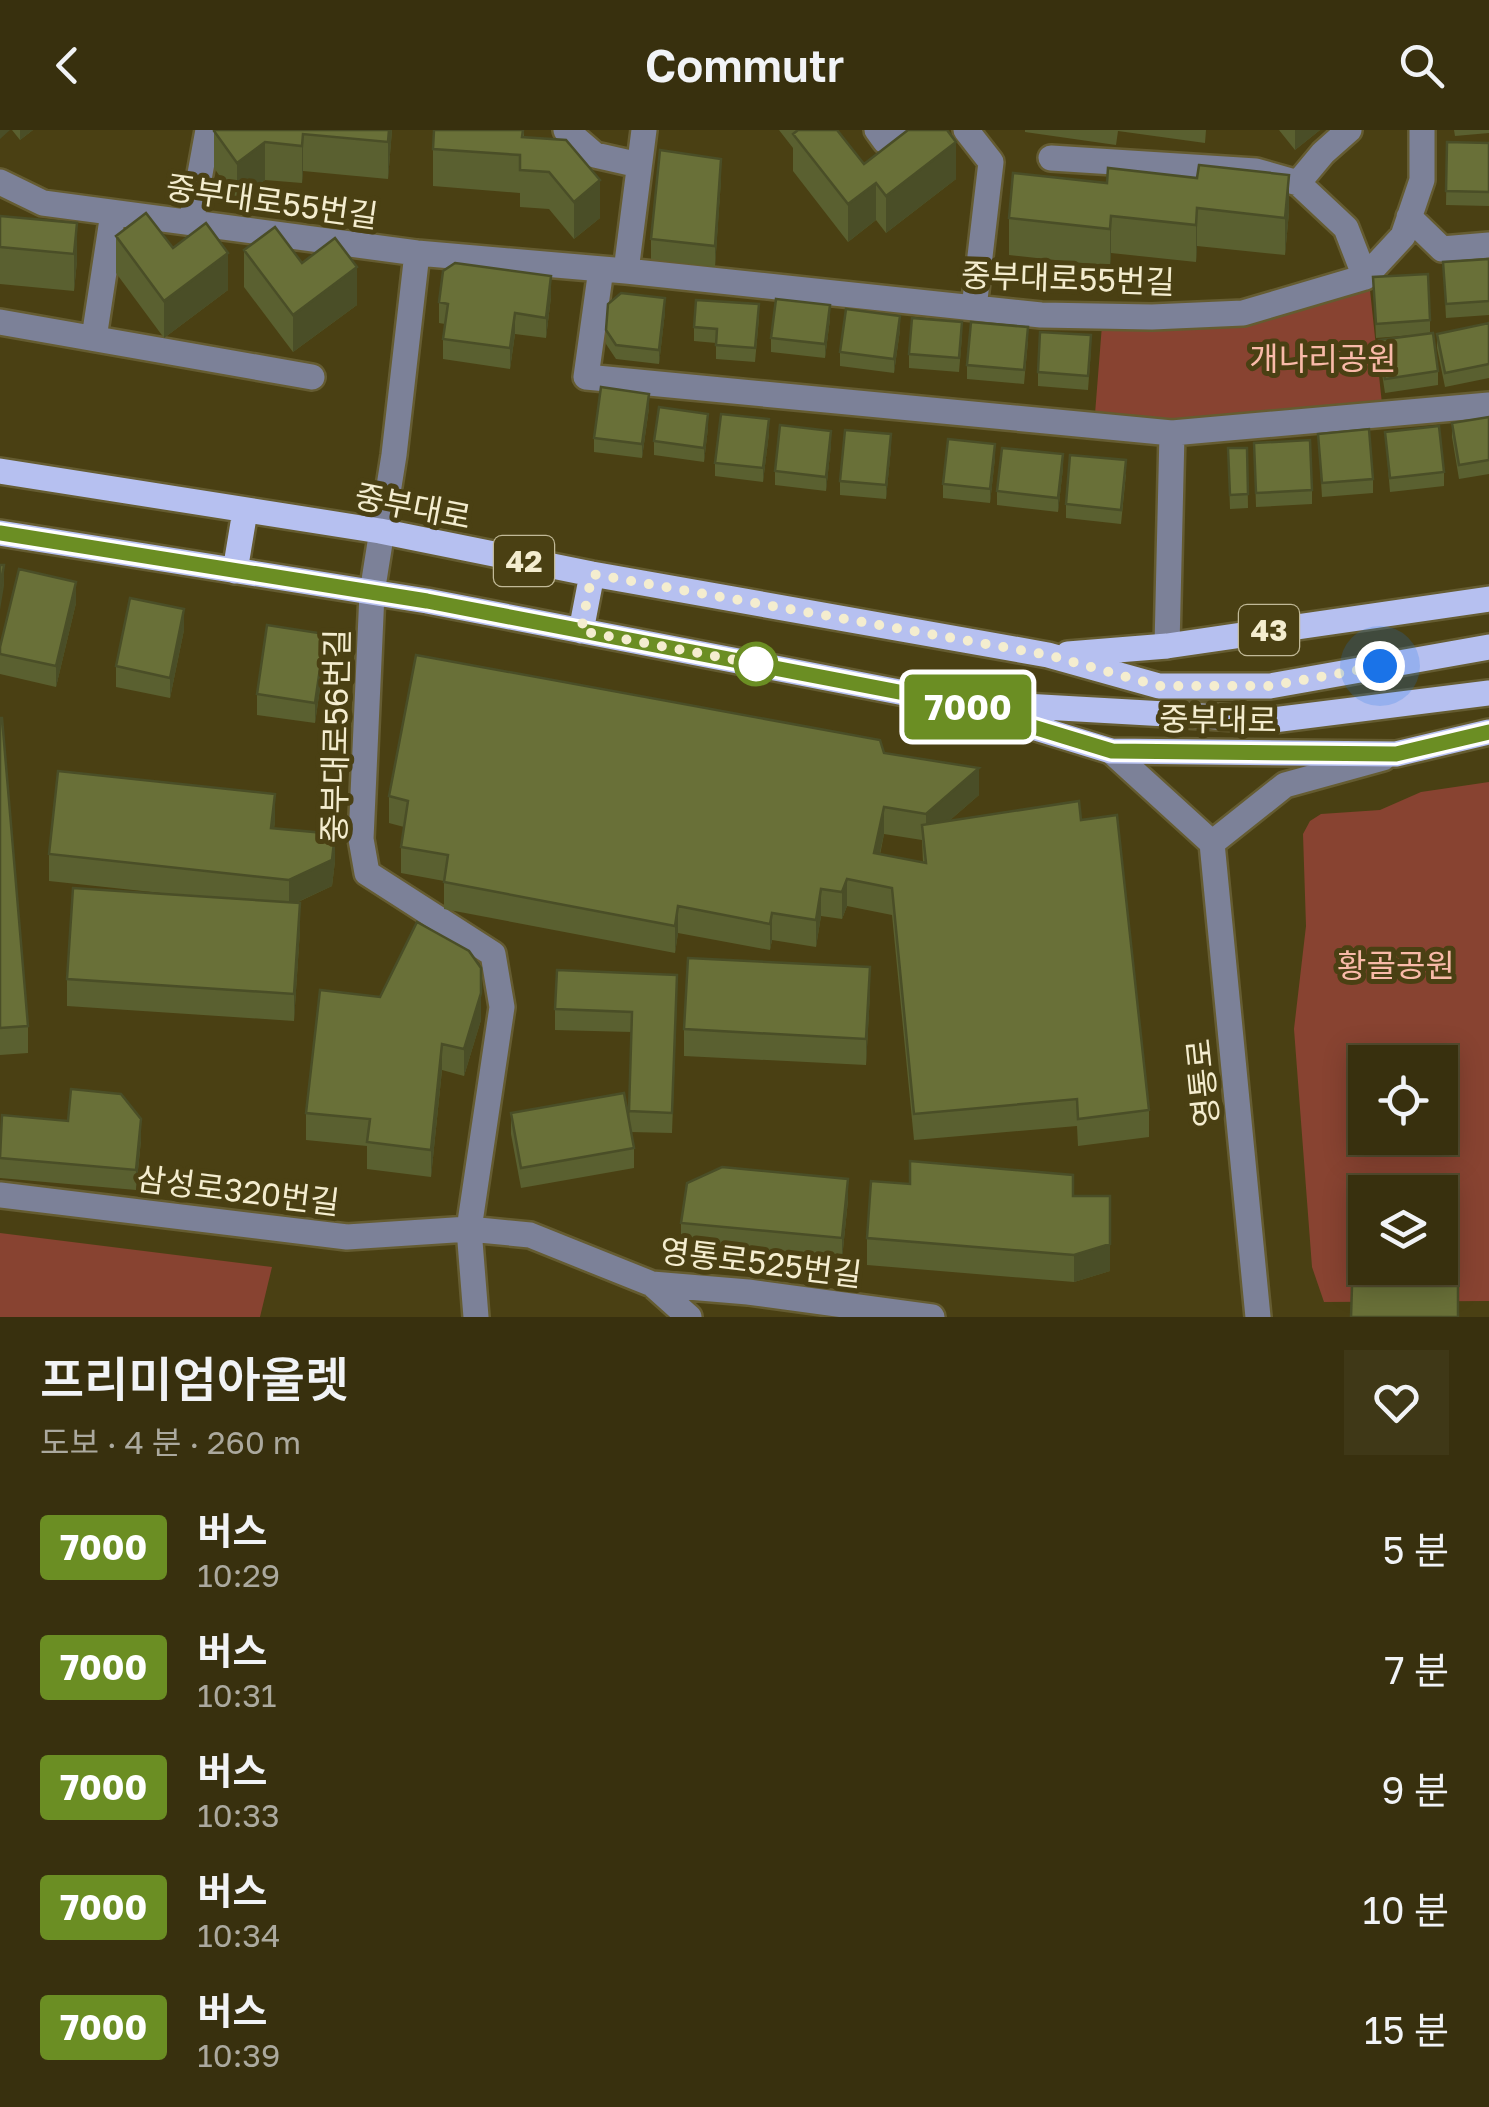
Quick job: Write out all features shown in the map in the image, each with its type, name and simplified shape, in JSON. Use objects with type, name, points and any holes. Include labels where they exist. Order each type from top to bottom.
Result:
[{"type":"main road","name":"중부대로","points":[[0,471],[380,531],[592,574],[1048,655],[1159,686],[1270,686],[1489,647]]},
{"type":"main road","points":[[235,571],[246,511]]},
{"type":"main road","name":"중부대로","points":[[0,532],[372,593],[951,702],[1112,751],[1396,754],[1489,732]]},
{"type":"main road","points":[[581,631],[592,574]]},
{"type":"main road","name":"중부대로","points":[[1048,655],[1167,646],[1489,599]]},
{"type":"main road","name":"중부대로","points":[[951,702],[1273,720],[1489,693]]},
{"type":"street","points":[[191,222],[208,130]]},
{"type":"street","points":[[566,130],[595,155],[639,165]]},
{"type":"street","points":[[644,130],[639,165],[586,377],[1172,432],[1489,405]]},
{"type":"street","points":[[877,130],[884,141],[898,130]]},
{"type":"street","points":[[966,130],[991,162],[974,308]]},
{"type":"street","points":[[1298,183],[1349,130]]},
{"type":"street","points":[[1051,158],[1256,170],[1298,183],[1346,228],[1365,277],[1402,236],[1422,180],[1422,130]]},
{"type":"street","name":"중부대로55번길","points":[[0,182],[42,203],[417,253],[1041,315],[1152,317],[1243,313],[1365,277]]},
{"type":"street","points":[[94,338],[114,213]]},
{"type":"street","points":[[1409,217],[1442,249],[1489,245]]},
{"type":"street","points":[[372,593],[394,455],[417,253]]},
{"type":"street","points":[[0,322],[312,377]]},
{"type":"street","points":[[1167,646],[1172,432]]},
{"type":"street","name":"중부대로56번길","points":[[372,593],[361,838],[367,874],[493,954],[502,1007],[470,1229]]},
{"type":"street","points":[[1112,751],[1212,842],[1285,785],[1396,754]]},
{"type":"street","name":"영통로","points":[[1212,842],[1258,1317]]},
{"type":"street","name":"삼성로320번길","points":[[0,1195],[347,1237],[470,1229]]},
{"type":"street","points":[[470,1229],[476,1317]]},
{"type":"street","name":"영통로525번길","points":[[470,1229],[530,1234],[652,1284],[748,1292],[932,1317]]},
{"type":"street","points":[[652,1284],[689,1317]]},
{"type":"green space","name":"개나리공원","points":[[1370,290],[1382,404],[1171,424],[1095,414],[1102,325],[1230,328]]},
{"type":"green space","name":"황골공원","points":[[1489,782],[1489,1301],[1324,1302],[1312,1267],[1294,1029],[1306,926],[1303,834],[1310,821],[1321,814],[1380,810],[1421,792]]},
{"type":"green space","points":[[0,1233],[272,1267],[260,1317],[0,1317]]},
{"type":"building","points":[[215,130],[389,130],[388,142],[303,134],[302,146],[265,142],[237,163]]},
{"type":"building","points":[[434,130],[523,130],[522,137],[566,140],[600,180],[574,202],[549,172],[520,170],[520,155],[433,149]]},
{"type":"building","points":[[798,130],[837,130],[864,164],[908,130],[947,130],[956,142],[886,196],[876,183],[848,204],[793,134]]},
{"type":"building","points":[[1447,142],[1489,143],[1489,192],[1446,191]]},
{"type":"building","points":[[660,150],[721,159],[715,246],[651,239]]},
{"type":"building","points":[[1199,165],[1289,175],[1285,218],[1197,208],[1196,225],[1111,216],[1110,229],[1009,218],[1013,173],[1107,183],[1108,168],[1197,178]]},
{"type":"building","points":[[146,213],[173,248],[206,223],[228,253],[164,301],[116,236]]},
{"type":"building","points":[[0,216],[77,223],[74,254],[0,247]]},
{"type":"building","points":[[275,227],[302,263],[335,238],[357,267],[293,315],[244,250]]},
{"type":"building","points":[[1489,259],[1489,301],[1446,304],[1443,262]]},
{"type":"building","points":[[455,263],[551,276],[546,318],[515,313],[510,348],[443,339],[448,304],[439,302],[443,271]]},
{"type":"building","points":[[1428,274],[1430,320],[1376,324],[1373,277]]},
{"type":"building","points":[[621,293],[665,298],[659,350],[616,345],[606,330],[608,304]]},
{"type":"building","points":[[776,299],[830,305],[825,344],[771,338]]},
{"type":"building","points":[[696,300],[759,304],[755,348],[716,345],[717,329],[694,327]]},
{"type":"building","points":[[846,309],[900,316],[894,359],[840,352]]},
{"type":"building","points":[[912,318],[962,322],[959,358],[909,354]]},
{"type":"building","points":[[971,322],[1028,327],[1024,370],[967,365]]},
{"type":"building","points":[[1489,323],[1489,364],[1445,373],[1437,334]]},
{"type":"building","points":[[1040,332],[1091,335],[1088,376],[1038,372]]},
{"type":"building","points":[[1433,333],[1438,371],[1385,379],[1379,340]]},
{"type":"building","points":[[601,387],[649,394],[642,444],[594,438]]},
{"type":"building","points":[[659,407],[708,414],[704,448],[654,441]]},
{"type":"building","points":[[721,414],[769,419],[763,468],[715,463]]},
{"type":"building","points":[[1489,417],[1489,460],[1459,465],[1452,423]]},
{"type":"building","points":[[780,425],[831,431],[826,477],[775,471]]},
{"type":"building","points":[[1439,426],[1444,472],[1390,478],[1385,432]]},
{"type":"building","points":[[1369,429],[1373,479],[1322,483],[1318,434]]},
{"type":"building","points":[[845,430],[891,434],[886,485],[840,481]]},
{"type":"building","points":[[948,439],[995,444],[990,489],[943,484]]},
{"type":"building","points":[[1310,440],[1312,490],[1256,493],[1254,443]]},
{"type":"building","points":[[1002,448],[1063,454],[1058,498],[997,491]]},
{"type":"building","points":[[1228,448],[1247,448],[1248,494],[1230,495]]},
{"type":"building","points":[[1070,455],[1126,460],[1121,510],[1066,504]]},
{"type":"building","points":[[19,569],[76,582],[56,666],[0,654]]},
{"type":"building","points":[[130,598],[184,609],[170,678],[116,666]]},
{"type":"building","points":[[267,625],[325,634],[315,703],[257,694]]},
{"type":"building","points":[[416,655],[880,740],[884,753],[979,768],[926,814],[884,807],[874,853],[926,863],[922,825],[1079,801],[1081,820],[1117,815],[1149,1110],[1078,1119],[1077,1099],[914,1114],[892,888],[847,879],[842,892],[821,889],[816,920],[772,913],[770,924],[678,906],[675,926],[444,882],[448,855],[401,847],[408,801],[389,796]]},
{"type":"building","points":[[0,718],[28,1026],[0,1028]]},
{"type":"building","points":[[58,771],[275,794],[271,828],[335,834],[332,860],[289,880],[49,854]]},
{"type":"building","points":[[73,888],[300,903],[294,994],[67,979]]},
{"type":"building","points":[[417,922],[469,951],[481,968],[481,993],[464,1049],[442,1044],[431,1150],[367,1142],[370,1119],[306,1113],[320,990],[380,997]]},
{"type":"building","points":[[688,958],[870,967],[866,1039],[684,1029]]},
{"type":"building","points":[[557,970],[677,975],[672,1113],[629,1111],[632,1012],[555,1009]]},
{"type":"building","points":[[71,1089],[121,1094],[141,1119],[136,1170],[0,1158],[2,1115],[68,1121]]},
{"type":"building","points":[[624,1093],[634,1148],[521,1168],[511,1113]]},
{"type":"building","points":[[910,1161],[1073,1175],[1073,1196],[1110,1196],[1110,1244],[1074,1255],[867,1238],[871,1181],[910,1184]]},
{"type":"building","points":[[722,1167],[848,1179],[842,1238],[681,1223],[687,1183]]},
{"type":"building","points":[[1352,1286],[1458,1286],[1458,1317],[1351,1317]]},
{"type":"bus line","name":"7000","points":[[0,533],[427,601],[951,702],[1112,751],[1396,754],[1489,732]]},
{"type":"route","points":[[756,664],[762,665],[581,631],[592,574],[1048,655],[1159,686],[1270,686],[1380,666]]}]
